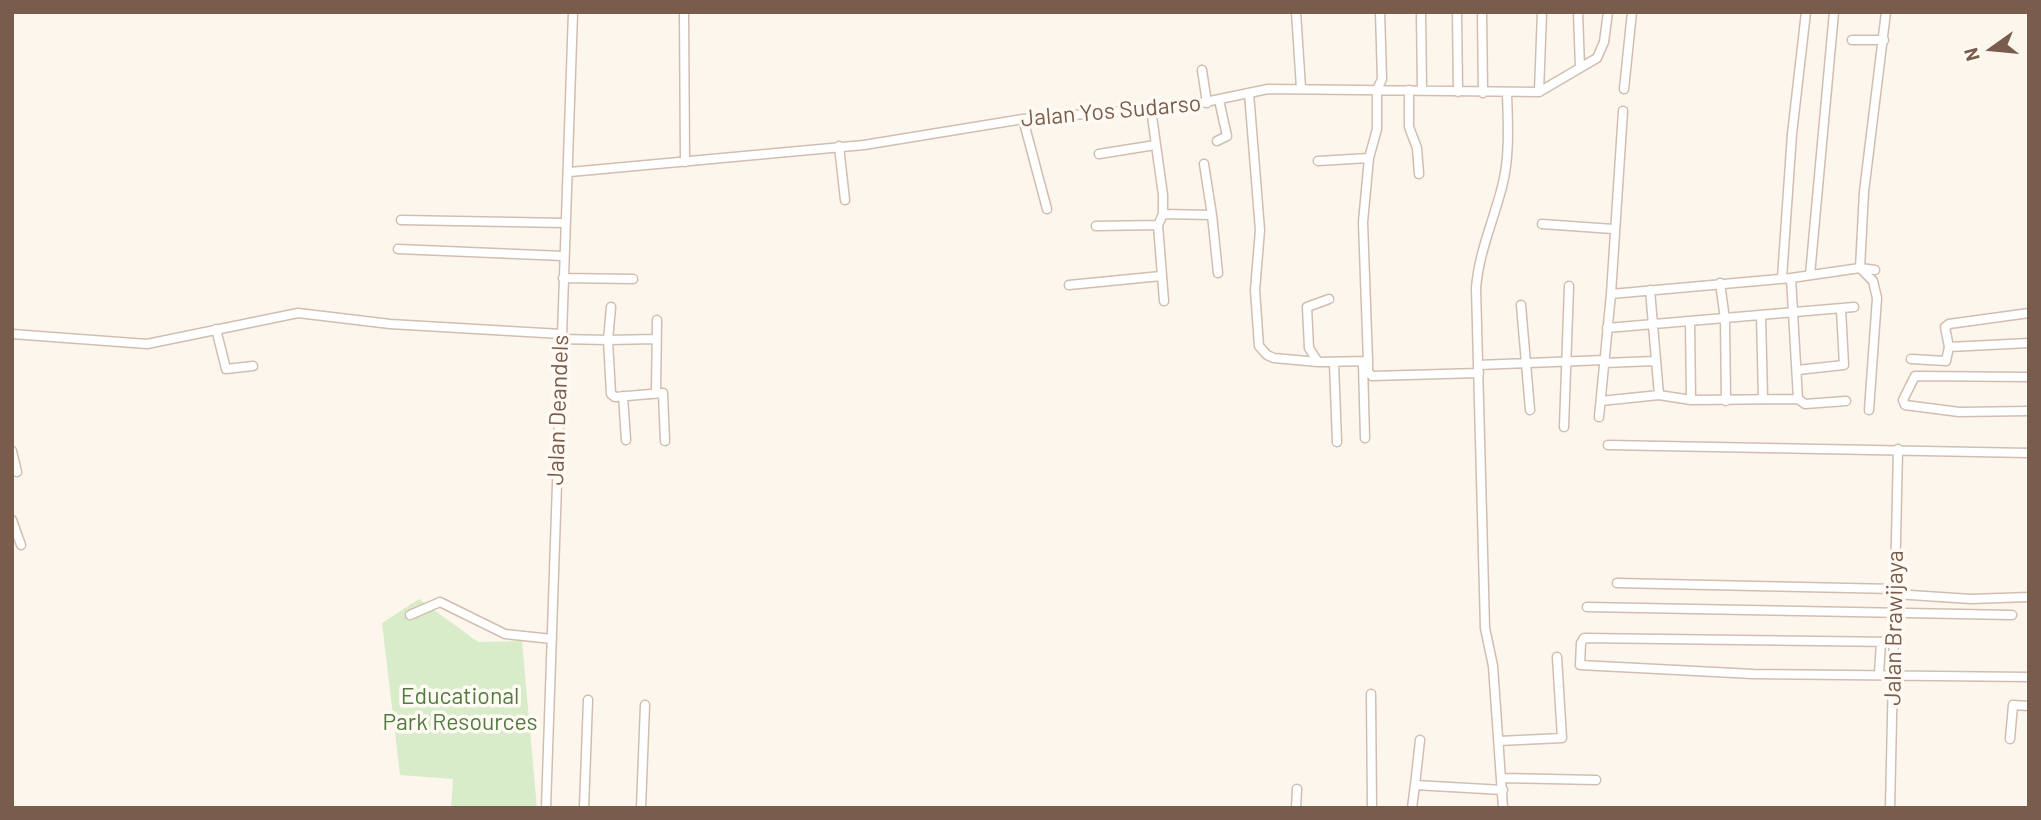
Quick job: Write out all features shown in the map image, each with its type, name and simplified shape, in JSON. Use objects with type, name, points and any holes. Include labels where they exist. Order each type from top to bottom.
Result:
[{"type":"street","name":"Jalan Deandels","points":[[546,808],[573,12]]},
{"type":"street","points":[[684,12],[685,162]]},
{"type":"street","points":[[1296,12],[1301,88]]},
{"type":"street","points":[[1365,438],[1365,362],[1369,322],[1363,222],[1369,158],[1377,129],[1377,90],[1381,79],[1380,12]]},
{"type":"street","points":[[1421,12],[1422,89]]},
{"type":"street","points":[[1457,12],[1458,92]]},
{"type":"street","points":[[1482,12],[1483,93]]},
{"type":"street","points":[[1539,92],[1542,12]]},
{"type":"street","points":[[1578,12],[1580,68]]},
{"type":"street","name":"Jalan Yos Sudarso","points":[[569,172],[839,146],[1023,119],[1207,103],[1249,93],[1301,88],[1422,89],[1507,94],[1539,92],[1601,52],[1608,12]]},
{"type":"street","points":[[1624,89],[1632,12]]},
{"type":"street","points":[[1798,399],[1795,312],[1787,278],[1792,134],[1806,12]]},
{"type":"street","points":[[1810,275],[1834,12]]},
{"type":"street","points":[[1860,268],[1864,192],[1886,12]]},
{"type":"street","points":[[1852,40],[1884,40]]},
{"type":"street","points":[[1202,70],[1207,103]]},
{"type":"street","points":[[1409,90],[1409,127],[1417,148],[1419,174]]},
{"type":"street","points":[[1249,93],[1260,230],[1255,290],[1259,346],[1274,358],[1334,363],[1365,362]]},
{"type":"street","points":[[1503,808],[1493,669],[1485,628],[1478,262],[1502,186],[1507,156],[1507,94]]},
{"type":"street","points":[[1217,141],[1227,136],[1219,100]]},
{"type":"street","points":[[1151,109],[1163,195],[1163,214],[1157,225],[1164,301]]},
{"type":"street","points":[[1599,417],[1611,294],[1613,229],[1623,111]]},
{"type":"street","points":[[1023,119],[1047,209]]},
{"type":"street","points":[[1099,154],[1155,145]]},
{"type":"street","points":[[839,146],[845,200]]},
{"type":"street","points":[[1318,161],[1369,158]]},
{"type":"street","points":[[1204,164],[1218,273]]},
{"type":"street","points":[[1163,214],[1212,215]]},
{"type":"street","points":[[401,220],[565,223]]},
{"type":"street","points":[[1542,224],[1613,229]]},
{"type":"street","points":[[1096,226],[1157,225]]},
{"type":"street","points":[[398,249],[563,256]]},
{"type":"street","points":[[1860,268],[1872,279],[1877,298],[1869,410]]},
{"type":"street","points":[[1611,294],[1787,278],[1860,268],[1875,270]]},
{"type":"street","points":[[1069,285],[1161,276]]},
{"type":"street","points":[[563,278],[633,279]]},
{"type":"street","points":[[1720,283],[1725,319],[1726,401]]},
{"type":"street","points":[[1564,428],[1569,286]]},
{"type":"street","points":[[1650,290],[1659,395]]},
{"type":"street","points":[[1318,362],[1309,348],[1307,307],[1329,299]]},
{"type":"street","points":[[1521,305],[1530,410]]},
{"type":"street","points":[[611,307],[608,340],[611,394],[623,396],[656,393],[664,396],[665,440]]},
{"type":"street","points":[[1607,328],[1854,307]]},
{"type":"street","points":[[1797,370],[1844,365],[1841,309]]},
{"type":"street","points":[[12,334],[147,344],[298,313],[390,324],[608,340],[656,339]]},
{"type":"street","points":[[1911,359],[1942,362],[1948,358],[1949,347],[1945,331],[1949,324],[2029,313]]},
{"type":"street","points":[[1761,315],[1763,399]]},
{"type":"street","points":[[656,393],[657,320]]},
{"type":"street","points":[[1690,322],[1691,400]]},
{"type":"street","points":[[216,329],[226,369],[253,366]]},
{"type":"street","points":[[1949,347],[2029,343]]},
{"type":"street","points":[[1365,362],[1372,376],[1479,369],[1525,362],[1654,361]]},
{"type":"street","points":[[1334,363],[1337,442]]},
{"type":"street","points":[[2029,377],[1915,376],[1903,400],[1905,405],[1959,412],[2029,411]]},
{"type":"street","points":[[1601,401],[1659,395],[1691,400],[1798,399],[1805,404],[1846,401]]},
{"type":"street","points":[[623,396],[626,440]]},
{"type":"street","points":[[1608,445],[2029,453]]},
{"type":"street","name":"Jalan Brawijaya","points":[[1890,808],[1898,449]]},
{"type":"street","points":[[12,451],[17,472]]},
{"type":"street","points":[[12,520],[21,545]]},
{"type":"street","points":[[1617,583],[1894,591],[1971,599],[2029,597]]},
{"type":"street","points":[[410,615],[440,602],[505,634],[552,637]]},
{"type":"street","points":[[1587,607],[2012,615]]},
{"type":"street","points":[[1894,642],[1584,638],[1580,649],[1580,665],[1583,668],[2029,677]]},
{"type":"street","points":[[1879,674],[1881,642]]},
{"type":"street","points":[[1499,741],[1562,738],[1557,657]]},
{"type":"street","points":[[1371,694],[1372,808]]},
{"type":"street","points":[[584,808],[588,700]]},
{"type":"street","points":[[642,808],[645,705]]},
{"type":"street","points":[[2010,739],[2013,705],[2029,706]]},
{"type":"street","points":[[1412,808],[1420,740]]},
{"type":"street","points":[[1502,778],[1596,780]]},
{"type":"street","points":[[1415,785],[1503,790]]},
{"type":"street","points":[[1296,808],[1297,789]]},
{"type":"green space","name":"Educational Park Resources","points":[[419,599],[478,642],[522,641],[537,808],[451,808],[453,779],[400,775],[382,623]]}]
